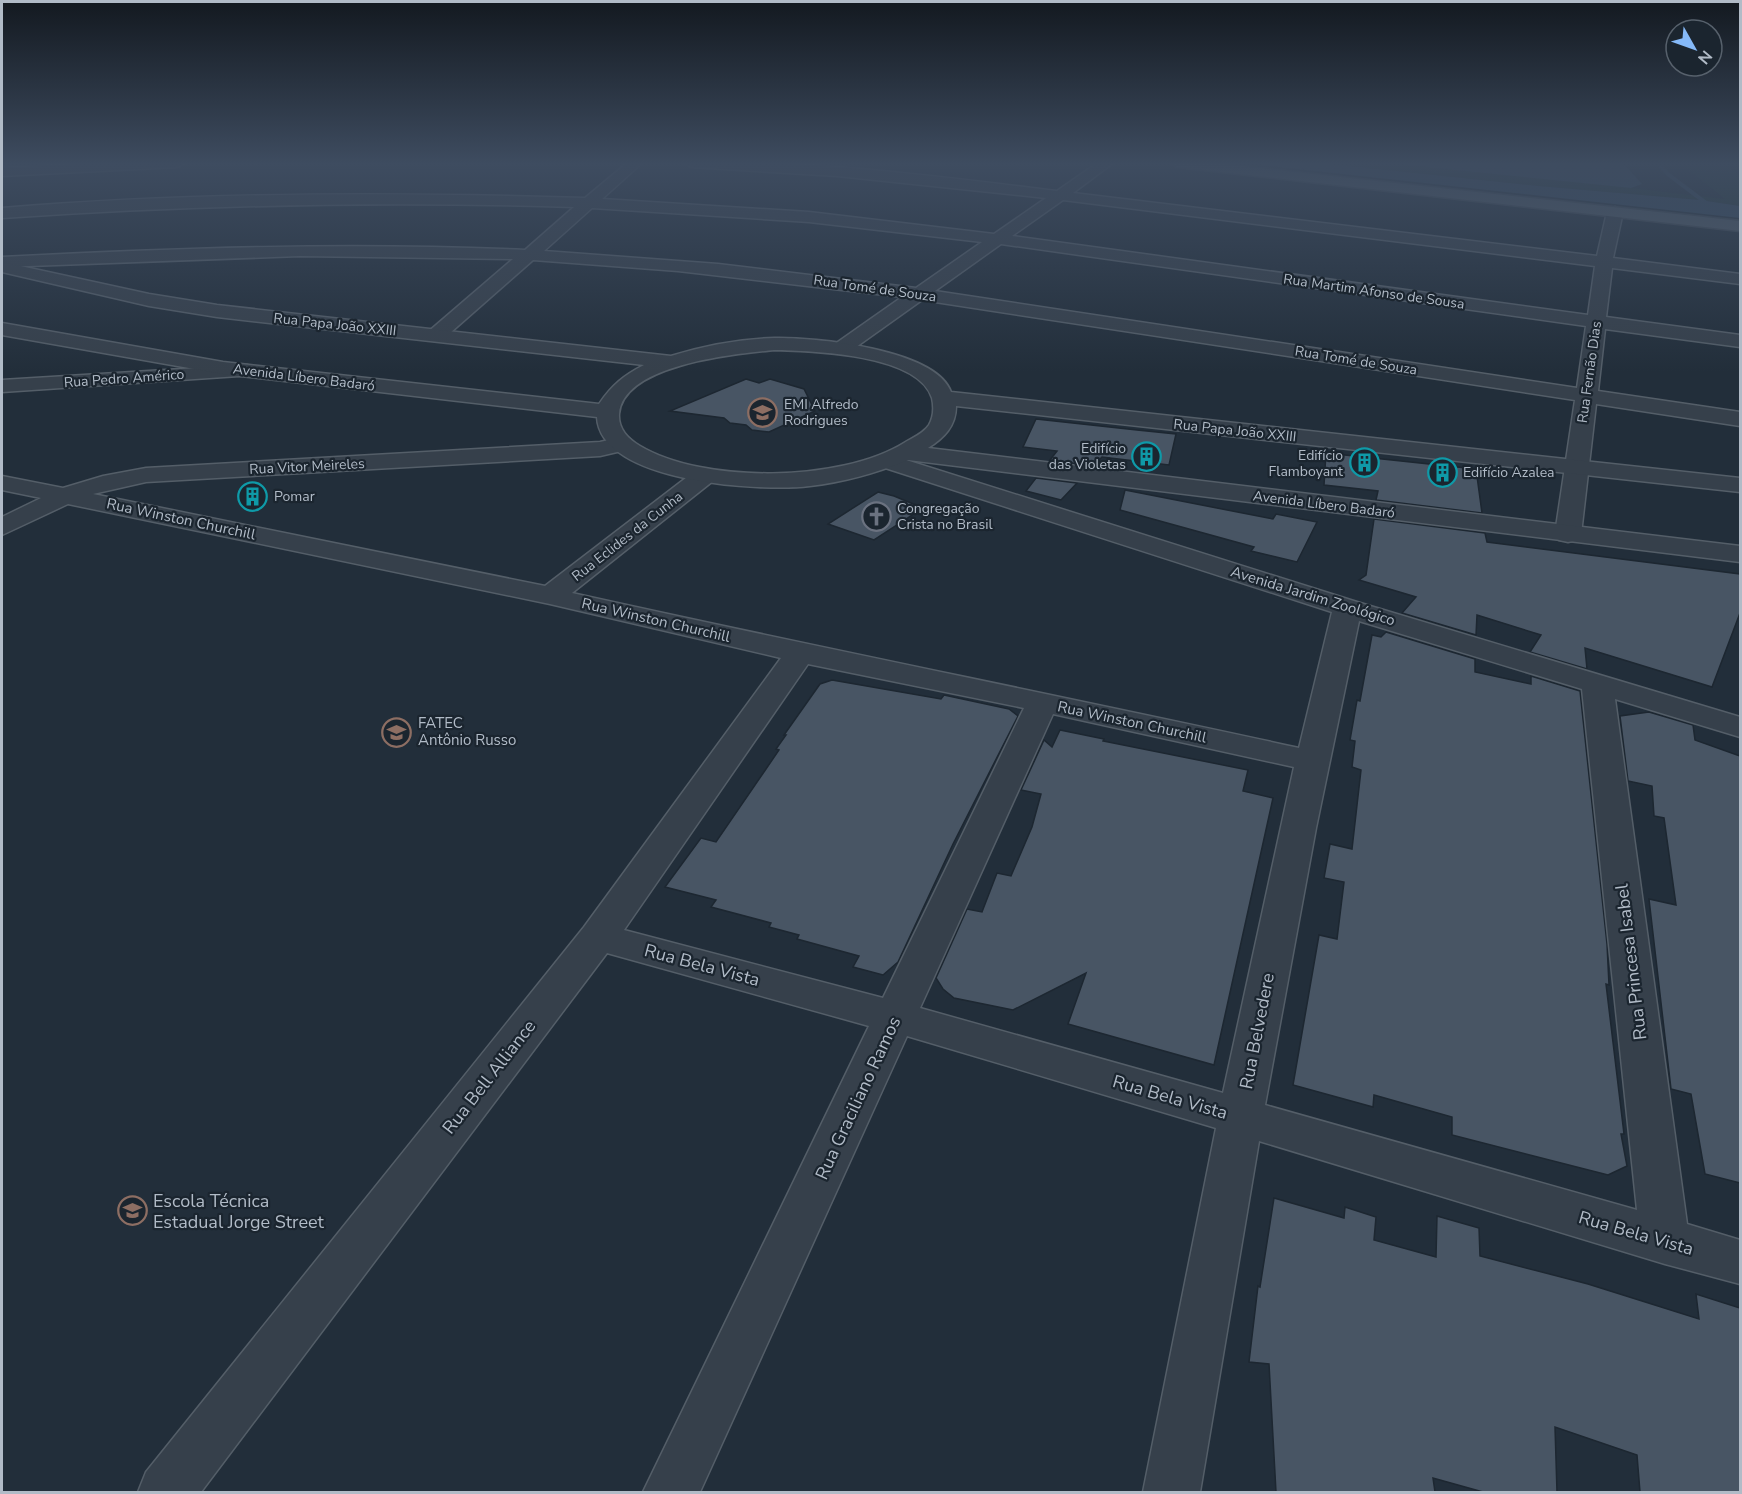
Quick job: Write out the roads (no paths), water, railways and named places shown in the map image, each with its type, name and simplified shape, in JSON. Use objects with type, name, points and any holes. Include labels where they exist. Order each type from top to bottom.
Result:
[{"type":"street","points":[[435,336],[554,233]]},
{"type":"street","name":"Rua Martim Afonso de Sousa","points":[[943,233],[1740,341]]},
{"type":"street","points":[[842,348],[1006,233]]},
{"type":"street","points":[[1370,233],[1740,279]]},
{"type":"street","name":"Rua Fernão Dias","points":[[1568,534],[1604,262],[1610,233]]},
{"type":"street","points":[[76,284],[90,276],[122,239]]},
{"type":"street","name":"Rua Tomé de Souza","points":[[2,262],[106,256],[333,251],[528,255],[717,269],[918,294],[1740,419]]},
{"type":"street","name":"Rua Papa João XXIII","points":[[2,267],[149,300],[217,311],[673,362]]},
{"type":"street","name":"Avenida Líbero Badaró","points":[[2,329],[121,352],[247,371],[608,412]]},
{"type":"street","points":[[622,444],[610,430],[607,417],[613,398],[630,381],[673,362],[702,353],[753,346],[795,345],[842,348],[888,358],[915,369],[934,382],[945,398]]},
{"type":"street","points":[[71,382],[121,352]]},
{"type":"street","name":"Rua Pedro Américo","points":[[2,386],[247,371]]},
{"type":"street","name":"Rua Papa João XXIII","points":[[945,398],[1740,485]]},
{"type":"street","name":"Avenida Líbero Badaró","points":[[622,444],[654,462],[704,476],[741,480],[818,477],[855,471],[897,457],[933,435],[945,417],[945,398]]},
{"type":"street","name":"Rua Vitor Meireles","points":[[2,527],[67,495],[103,483],[146,475],[600,449],[622,444]]},
{"type":"street","name":"Avenida Líbero Badaró","points":[[897,457],[1740,554]]},
{"type":"street","name":"Avenida Jardim Zoológico","points":[[897,457],[1347,608],[1740,727]]},
{"type":"street","name":"Rua Eclides da Cunha","points":[[550,596],[704,476]]},
{"type":"street","name":"Rua Winston Churchill","points":[[2,483],[550,596],[800,653],[1043,702],[1311,761]]},
{"type":"street","name":"Rua Belvedere","points":[[1171,1492],[1240,1118],[1311,761],[1347,608]]},
{"type":"street","name":"Rua Bell Alliance","points":[[166,1492],[598,937],[800,653]]},
{"type":"street","name":"Rua Princesa Isabel","points":[[1597,682],[1665,1242]]},
{"type":"street","name":"Rua Graciliano Ramos","points":[[671,1492],[1043,702]]},
{"type":"street","name":"Rua Bela Vista","points":[[598,937],[896,1017],[1740,1262]]},
{"type":"place","name":"EMI Alfredo Rodrigues","points":[[763,412]]},
{"type":"place","name":"Edifício das Violetas","points":[[1147,456]]},
{"type":"place","name":"Edifício Flamboyant","points":[[1364,463]]},
{"type":"place","name":"Edifício Azalea","points":[[1442,472]]},
{"type":"place","name":"Pomar","points":[[253,496]]},
{"type":"place","name":"Congregação Crista no Brasil","points":[[876,516]]},
{"type":"place","name":"FATEC Antônio Russo","points":[[397,732]]},
{"type":"place","name":"Escola Técnica Estadual Jorge Street","points":[[132,1211]]}]
